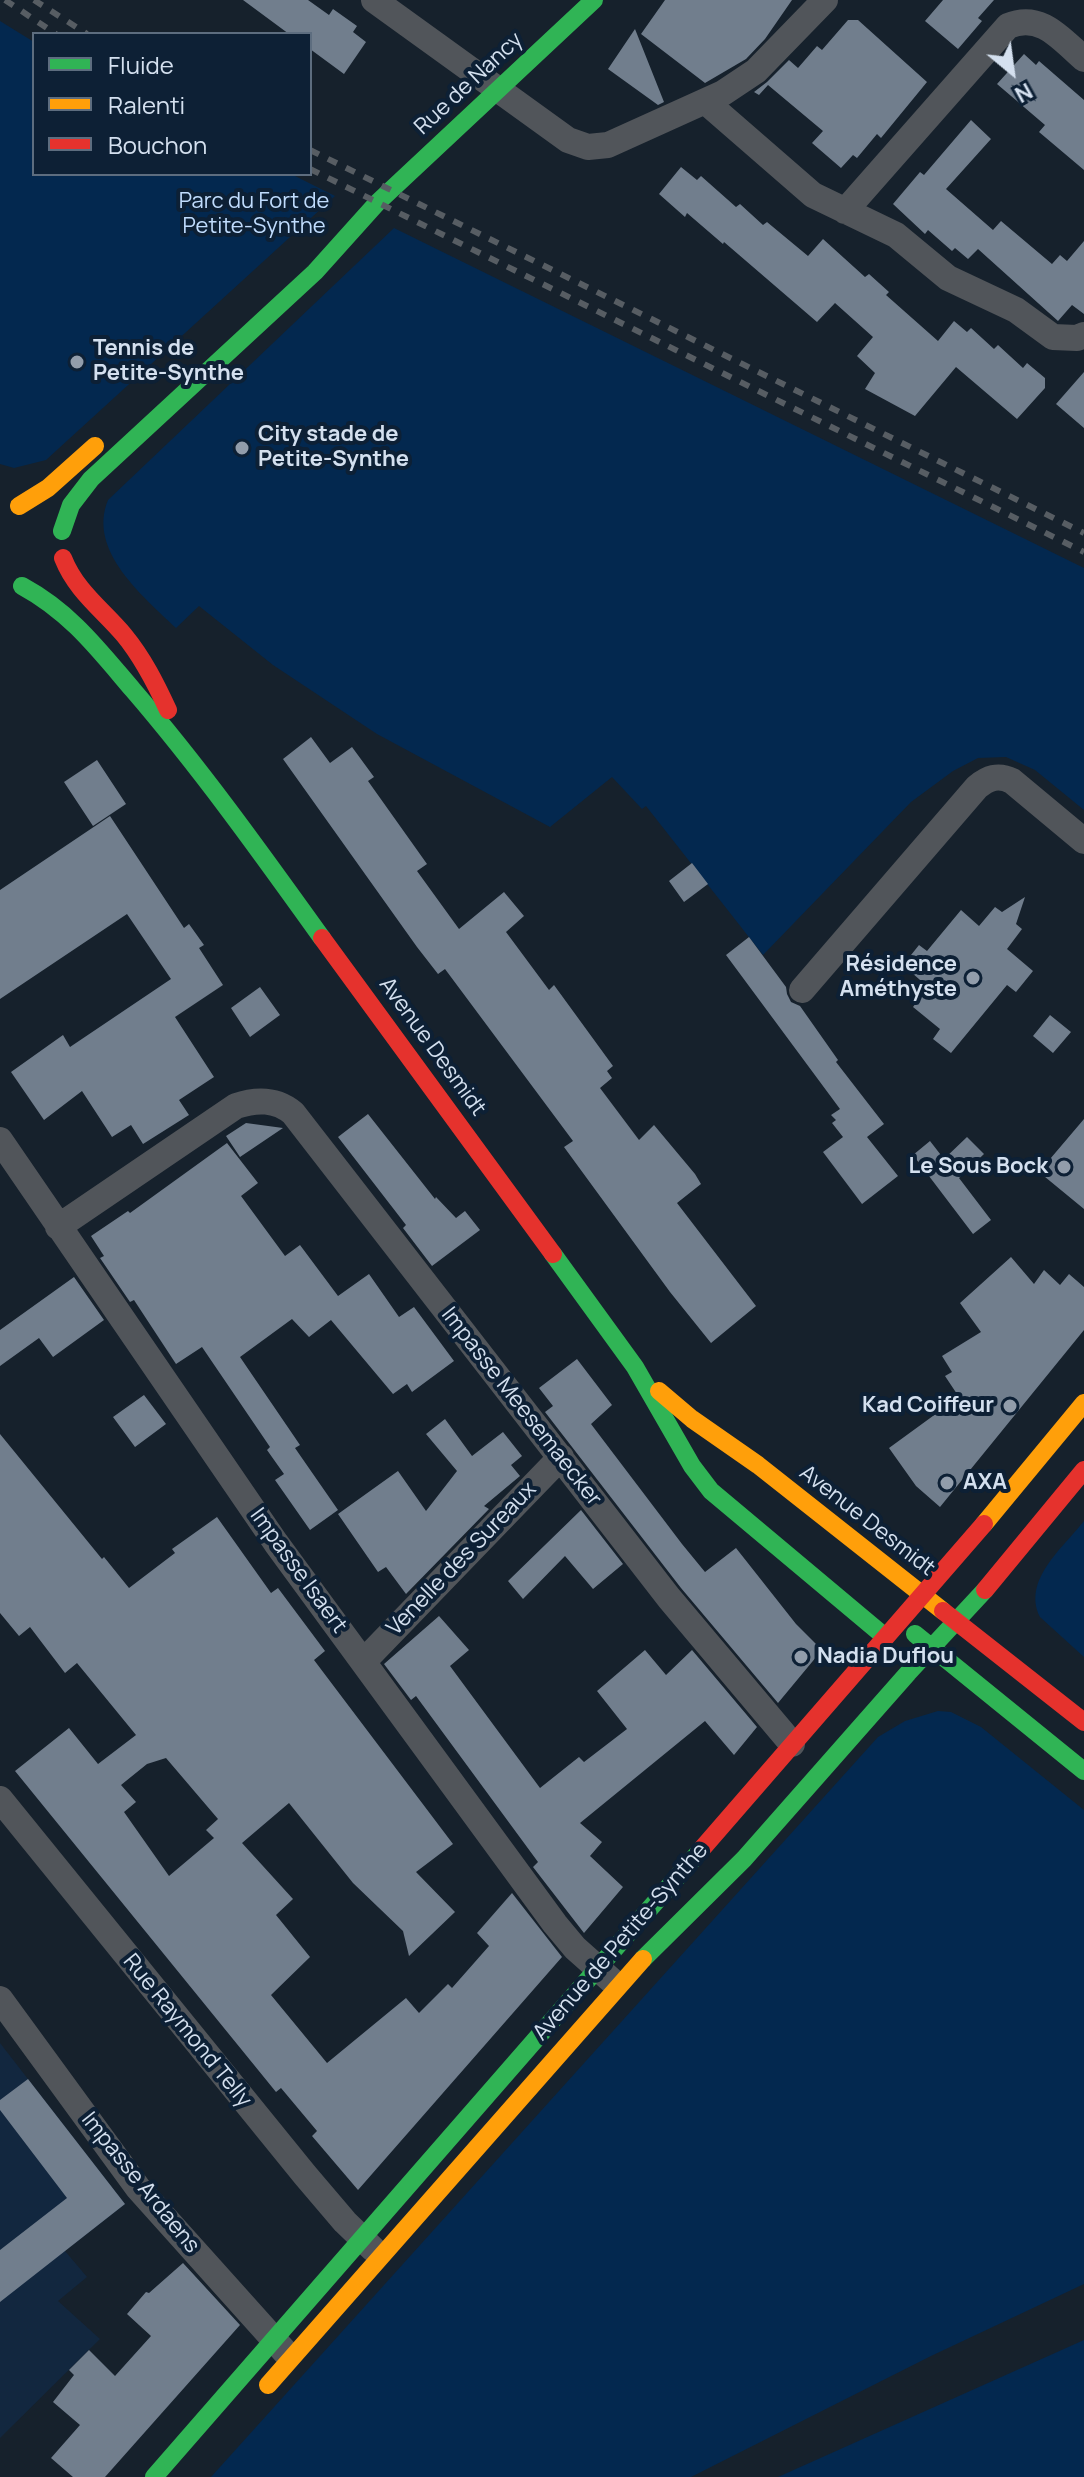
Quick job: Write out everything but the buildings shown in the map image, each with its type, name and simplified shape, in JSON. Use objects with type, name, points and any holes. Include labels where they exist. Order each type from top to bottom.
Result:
[{"type":"main road","name":"Rue de Nancy","points":[[62,531],[71,505],[91,479],[330,258],[377,203],[594,0]]},
{"type":"main road","name":"Rue de Nancy","points":[[312,249],[377,203]]},
{"type":"main road","points":[[22,586],[47,579],[59,567],[65,544],[62,531],[47,512],[34,506],[11,509],[48,488],[104,438]]},
{"type":"main road","name":"Avenue Desmidt","points":[[63,558],[73,581],[119,628],[147,666],[189,755]]},
{"type":"main road","name":"Avenue Desmidt","points":[[4,580],[51,602],[91,641],[189,755],[635,1367],[692,1466],[711,1491],[884,1636]]},
{"type":"main road","name":"Avenue Desmidt","points":[[635,1367],[692,1419],[749,1458],[1084,1722]]},
{"type":"main road","name":"Avenue de Petite-Synthe","points":[[154,2477],[283,2350],[608,1977],[792,1744],[884,1636],[892,1616],[922,1595],[952,1563],[1084,1403]]},
{"type":"main road","name":"Avenue Desmidt","points":[[660,1408],[718,1470]]},
{"type":"main road","name":"Avenue de Petite-Synthe","points":[[260,2394],[283,2350],[608,1977],[649,1951],[744,1859],[957,1622],[1084,1470]]},
{"type":"main road","points":[[892,1616],[1084,1771]]},
{"type":"street","points":[[374,0],[568,140],[588,147],[608,145],[706,102],[756,71],[825,0]]},
{"type":"street","points":[[845,211],[1024,10],[1084,59]]},
{"type":"street","points":[[706,102],[813,195],[896,235],[948,278],[1016,310],[1053,337],[1065,339],[1084,335]]},
{"type":"street","points":[[802,990],[977,787],[989,779],[1001,776],[1012,781],[1084,841]]},
{"type":"street","name":"Impasse Meesemaecker","points":[[58,1227],[236,1106],[268,1101],[286,1107],[669,1598],[792,1744]]},
{"type":"street","name":"Impasse Isaert","points":[[0,1140],[276,1543],[555,1924],[608,1977]]},
{"type":"street","name":"Venelle des Sureaux","points":[[364,1661],[561,1457]]},
{"type":"street","name":"Rue Raymond Telly","points":[[0,1799],[305,2175],[372,2248]]},
{"type":"street","name":"Impasse Ardaens","points":[[0,1999],[138,2188],[283,2350]]},
{"type":"shaded area","points":[[0,2043],[125,2204],[65,2251],[87,2277],[58,2301],[100,2339],[0,2438]]},
{"type":"green space","name":"Tennis de Petite-Synthe","points":[[0,21],[32,41],[32,176],[295,176],[335,196],[46,460],[14,468],[0,464]]},
{"type":"green space","points":[[394,228],[1084,568],[1084,810],[1035,770],[1006,757],[978,758],[953,771],[911,802],[763,955],[646,806],[642,809],[612,777],[550,827],[377,734],[273,665],[199,606],[176,628],[134,587],[112,554],[105,537],[104,519],[108,500]]},
{"type":"green space","points":[[1084,1521],[1084,1657],[1040,1617],[1036,1590],[1047,1565]]},
{"type":"green space","points":[[938,1711],[951,1712],[981,1727],[1084,1810],[1084,2284],[931,2356],[691,2477],[211,2477],[878,1737],[905,1721]]},
{"type":"green space","points":[[1084,2340],[1084,2477],[778,2477]]},
{"type":"railway","points":[[5,0],[53,32]]},
{"type":"railway","points":[[34,0],[84,32]]},
{"type":"railway","points":[[312,151],[1084,533]]},
{"type":"railway","points":[[312,170],[1084,552]]},
{"type":"traffic: fast","points":[[62,531],[71,505],[91,479],[315,272],[377,203],[594,0]]},
{"type":"traffic: fast","points":[[22,586],[55,607],[108,660],[207,781],[322,938]]},
{"type":"traffic: fast","points":[[553,1254],[635,1367],[692,1466],[711,1491],[884,1636]]},
{"type":"traffic: fast","points":[[643,1959],[744,1859],[985,1590]]},
{"type":"traffic: fast","points":[[915,1634],[1084,1771]]},
{"type":"traffic: fast","points":[[154,2477],[700,1851]]},
{"type":"traffic: slow","points":[[19,506],[48,488],[95,446]]},
{"type":"traffic: slow","points":[[659,1391],[943,1611]]},
{"type":"traffic: slow","points":[[984,1524],[1084,1403]]},
{"type":"traffic: slow","points":[[268,2385],[643,1959]]},
{"type":"traffic: jam","points":[[63,558],[82,590],[137,653],[168,710]]},
{"type":"traffic: jam","points":[[322,938],[553,1254]]},
{"type":"traffic: jam","points":[[985,1590],[1084,1470]]},
{"type":"traffic: jam","points":[[700,1851],[984,1524]]},
{"type":"traffic: jam","points":[[943,1611],[1084,1722]]},
{"type":"place","name":"Tennis de Petite-Synthe","points":[[77,362]]},
{"type":"place","name":"City stade de Petite-Synthe","points":[[242,448]]},
{"type":"place","name":"Résidence Améthyste","points":[[973,978]]},
{"type":"place","name":"Le Sous Bock","points":[[1064,1167]]},
{"type":"place","name":"Kad Coiffeur","points":[[1010,1406]]},
{"type":"place","name":"AXA","points":[[947,1483]]},
{"type":"place","name":"Nadia Duflou","points":[[801,1657]]},
{"type":"park label","name":"Parc du Fort de Petite-Synthe","points":[[254,214]]}]
